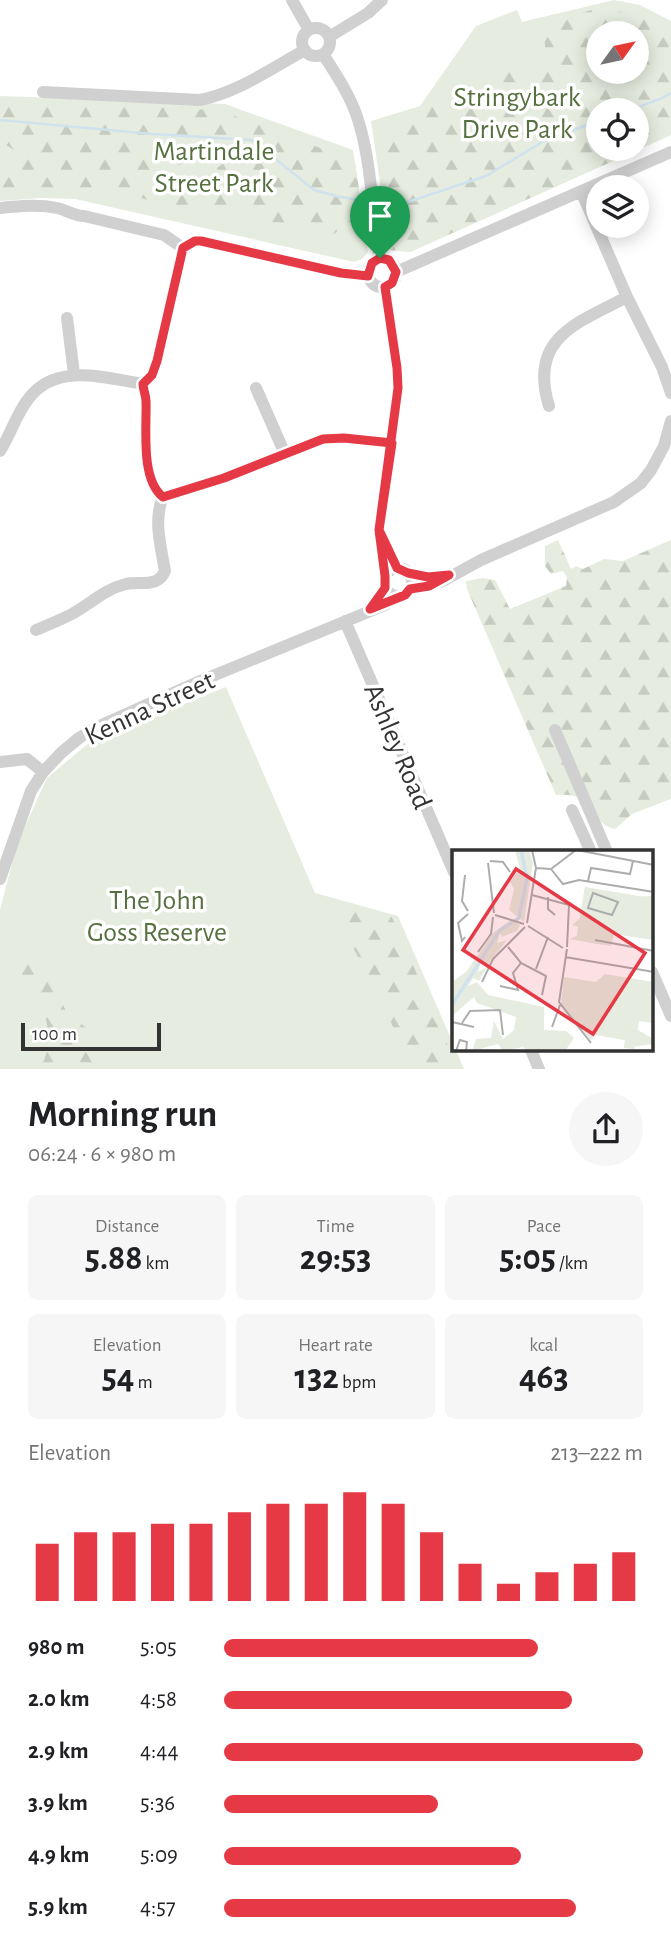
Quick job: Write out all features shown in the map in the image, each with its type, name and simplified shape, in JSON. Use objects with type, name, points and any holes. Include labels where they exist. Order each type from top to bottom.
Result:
[{"type":"street","points":[[292,0],[309,30]]},
{"type":"street","points":[[329,37],[368,13],[382,0]]},
{"type":"street","points":[[318,28],[329,37],[329,49],[323,54],[315,56],[305,50],[303,39],[309,30],[318,28]]},
{"type":"street","points":[[43,92],[207,99],[230,91],[305,50]]},
{"type":"street","points":[[323,54],[359,122],[380,258]]},
{"type":"street","points":[[143,384],[152,375],[157,361],[183,248],[195,241],[341,273],[368,276],[376,286],[385,287],[392,283],[396,272],[671,152]]},
{"type":"street","points":[[581,191],[671,393]]},
{"type":"street","points":[[0,208],[57,208],[73,216],[84,216],[164,236],[183,248]]},
{"type":"street","points":[[368,276],[372,263],[380,258],[389,260],[396,272]]},
{"type":"street","points":[[385,287],[398,388],[379,530],[385,582],[390,594],[396,597]]},
{"type":"street","points":[[549,406],[543,386],[543,373],[556,339],[573,325],[627,297]]},
{"type":"street","points":[[67,318],[74,374]]},
{"type":"street","points":[[0,451],[30,396],[53,380],[74,374],[143,384]]},
{"type":"street","points":[[143,384],[146,398],[144,436],[148,460],[153,482],[163,497]]},
{"type":"street","points":[[256,388],[285,454]]},
{"type":"street","name":"Kenna Street","points":[[0,879],[24,805],[43,772],[62,752],[95,728],[384,605],[405,595],[410,589],[429,586],[614,502],[641,482],[658,460],[671,421]]},
{"type":"street","points":[[163,497],[224,478],[323,439],[344,438],[392,443]]},
{"type":"street","points":[[36,630],[73,613],[113,589],[126,584],[157,582],[162,577],[165,571],[158,518],[163,497]]},
{"type":"street","points":[[379,530],[403,571],[412,581],[410,589]]},
{"type":"street","name":"Kenna Street","points":[[370,609],[390,570],[428,577],[449,575]]},
{"type":"street","name":"Ashley Road","points":[[345,621],[452,867]]},
{"type":"street","points":[[555,730],[606,850]]},
{"type":"street","points":[[0,762],[27,759],[43,772]]},
{"type":"street","points":[[572,810],[590,850]]},
{"type":"street","points":[[654,977],[671,1016]]},
{"type":"street","points":[[532,1052],[540,1069]]},
{"type":"green space","name":"Stringybark Drive Park","points":[[614,0],[640,5],[671,21],[671,135],[649,145],[649,98],[586,98],[586,161],[613,161],[410,252],[390,250],[371,121],[420,106],[476,26],[517,10],[522,22]]},
{"type":"green space","name":"Stringybark Drive Park","points":[[601,7],[671,24],[671,135],[649,145],[649,98],[586,98],[586,161],[613,161],[410,252],[390,250],[378,154],[387,143],[403,132],[397,122],[401,115],[439,103],[459,109],[487,93],[506,72],[525,74],[548,68],[544,38],[571,16]]},
{"type":"green space","name":"Martindale Street Park","points":[[0,96],[225,104],[353,150],[368,252],[362,259],[354,262],[75,199],[0,201]]},
{"type":"green space","name":"Martindale Street Park","points":[[0,102],[219,110],[355,161],[363,218],[359,223],[359,237],[350,241],[338,231],[324,240],[313,242],[298,228],[272,229],[270,224],[247,210],[249,205],[254,203],[251,186],[243,180],[226,181],[220,176],[217,168],[224,163],[248,160],[242,151],[232,150],[214,159],[193,157],[169,171],[172,180],[190,180],[194,187],[216,187],[228,192],[233,203],[231,212],[224,215],[95,187],[81,193],[34,190],[10,198],[3,195],[0,165],[15,157],[15,151],[0,145]]},
{"type":"green space","points":[[558,540],[571,569],[576,566],[583,569],[604,559],[623,561],[671,540],[671,799],[632,814],[615,829],[600,820],[579,798],[556,795],[467,589],[466,581],[483,578],[495,580],[510,609],[566,586],[567,577],[563,571],[551,574],[545,566],[545,546]]},
{"type":"green space","name":"The John Goss Reserve","points":[[226,687],[315,893],[398,916],[452,1041],[452,1052],[457,1052],[464,1069],[0,1069],[0,910],[17,844],[47,778],[90,742]]},
{"type":"green space","points":[[341,905],[392,917],[458,1069],[410,1069],[385,1007],[337,922],[336,911]]},
{"type":"green space","points":[[19,961],[28,961],[52,983],[67,1013],[93,1033],[95,1052],[102,1069],[29,1069],[44,1061],[47,1023],[18,969]]},
{"type":"waterway","points":[[649,103],[671,93]]},
{"type":"waterway","points":[[0,120],[252,140],[314,190],[369,202]]},
{"type":"waterway","points":[[375,203],[396,206],[486,176],[544,141],[586,125]]},
{"type":"route","points":[[380,258],[369,267],[368,276],[341,273],[201,241],[189,244],[183,248],[157,361],[152,375],[143,384],[146,398],[144,436],[148,460],[153,482],[163,497],[224,478],[323,439],[344,438],[392,443],[379,530],[385,588],[370,609],[405,595],[410,589],[441,582],[449,575],[428,577],[397,568],[379,530],[382,505],[392,443],[398,388],[385,287],[395,280],[396,268],[389,260],[380,258]]}]
